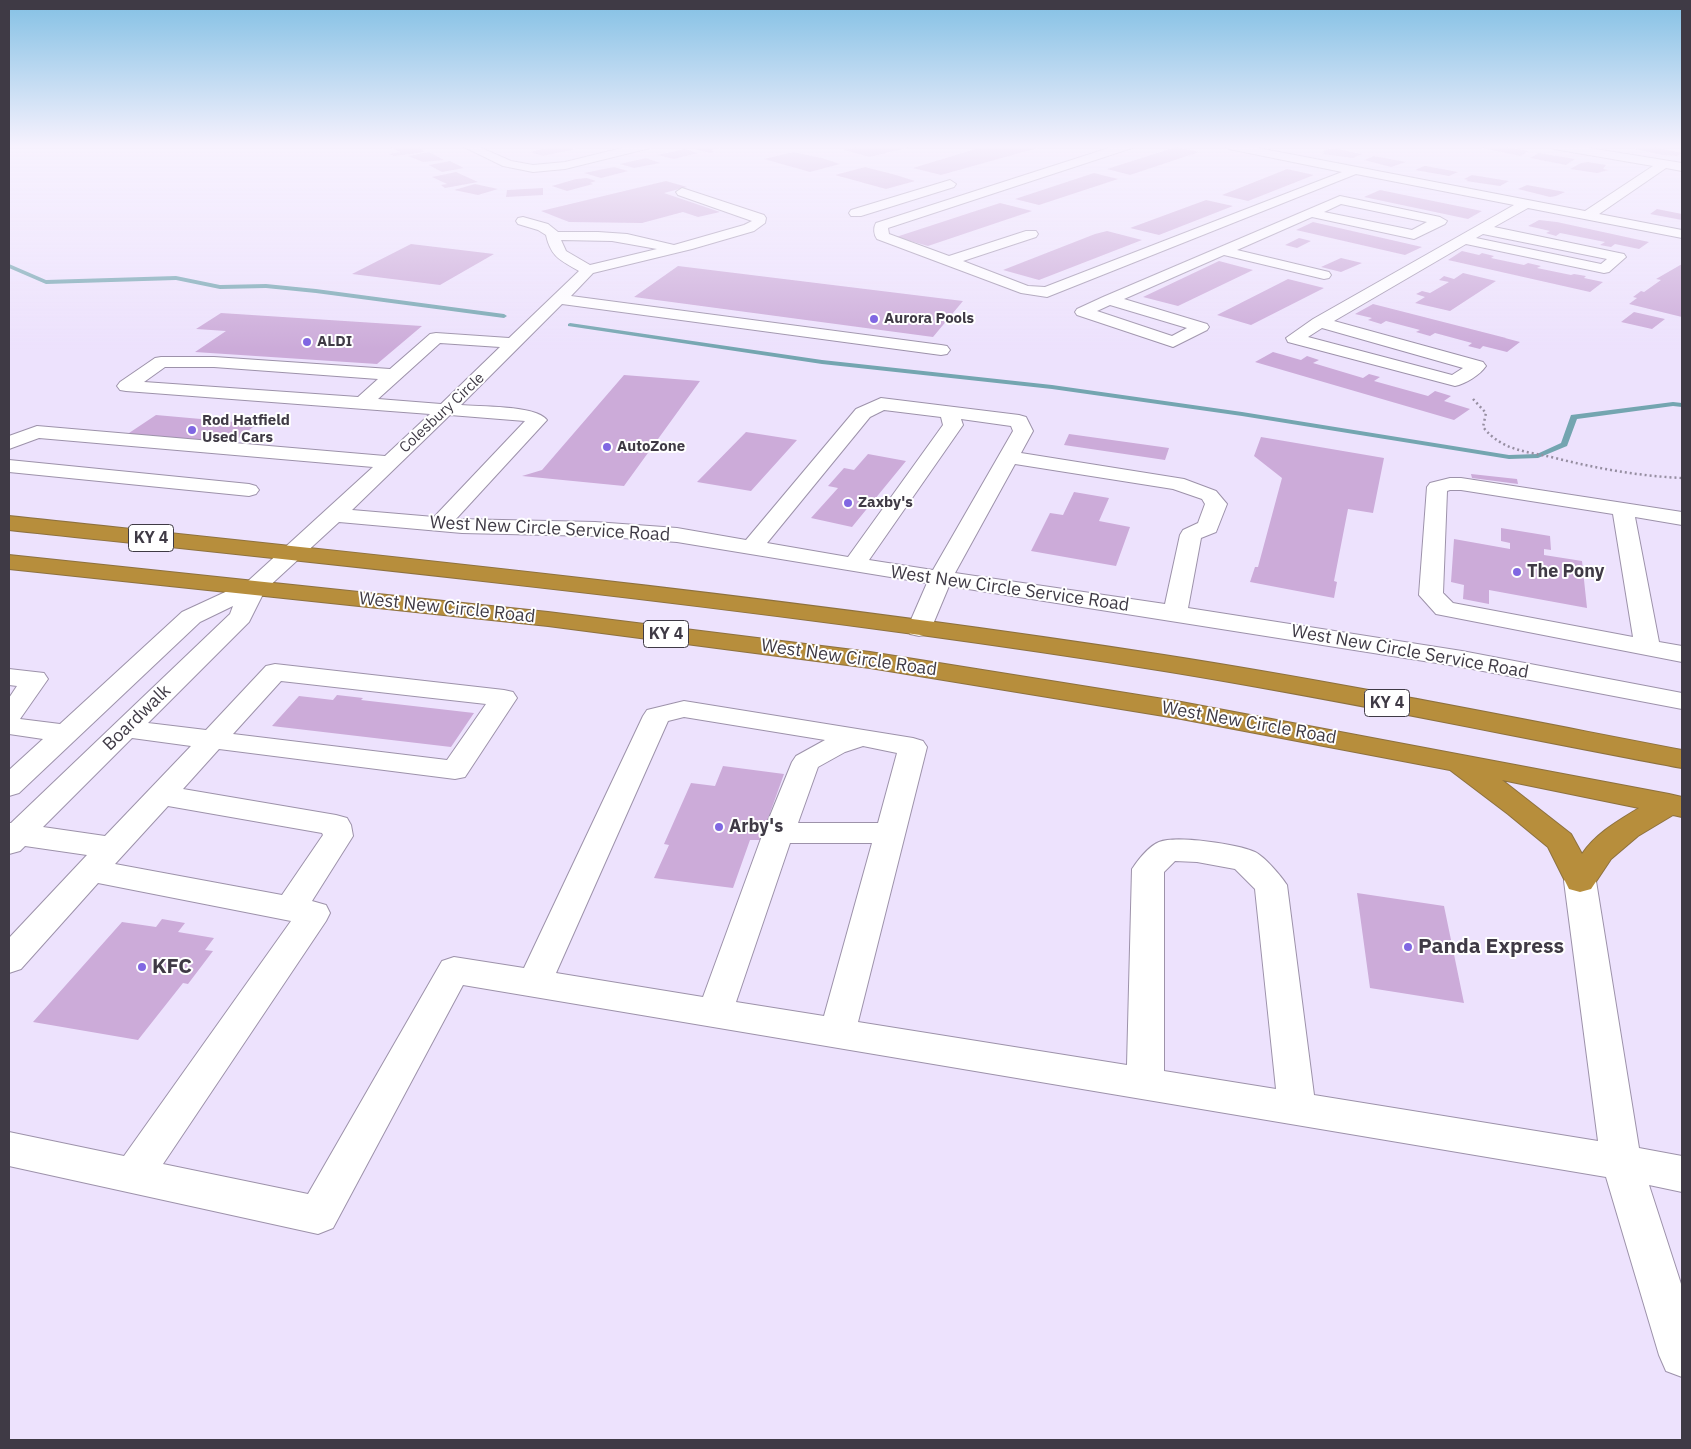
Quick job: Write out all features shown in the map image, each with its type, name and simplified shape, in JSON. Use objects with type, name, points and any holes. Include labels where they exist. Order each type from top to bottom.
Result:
[{"type":"highway","name":"West New Circle Road","points":[[9,523],[294,553],[828,616],[1091,652],[1204,670],[1682,759]]},
{"type":"highway","name":"West New Circle Road","points":[[9,562],[255,587],[635,630],[869,660],[1176,710],[1454,761],[1676,805]]},
{"type":"highway","points":[[1454,761],[1519,807],[1560,842],[1580,881],[1600,851],[1627,828],[1676,805]]},
{"type":"street","points":[[523,221],[543,227],[553,236],[556,248],[562,254],[588,270],[675,249],[749,228],[758,223],[759,218],[746,214]]},
{"type":"street","points":[[918,214],[880,226],[882,236],[1026,290],[1047,292],[1071,299],[1102,304],[1202,328],[1173,342],[1083,312],[1102,304],[1224,251],[1309,214]]},
{"type":"street","points":[[1047,292],[1245,214]]},
{"type":"street","points":[[1313,214],[1414,235],[1440,221],[1405,214]]},
{"type":"street","points":[[1320,322],[1477,366],[1455,382],[1294,338],[1320,322],[1508,214]]},
{"type":"street","points":[[1575,214],[1682,234]]},
{"type":"street","points":[[1587,216],[1591,214]]},
{"type":"street","points":[[1463,239],[1604,268],[1619,257],[1481,229]]},
{"type":"street","points":[[950,261],[1031,234]]},
{"type":"street","points":[[553,236],[612,236],[644,240],[675,249]]},
{"type":"street","points":[[1224,251],[1324,275]]},
{"type":"street","name":"Colesbury Circle","points":[[294,553],[446,410],[588,270]]},
{"type":"street","points":[[560,299],[941,350]]},
{"type":"street","points":[[362,403],[436,338],[515,343]]},
{"type":"street","points":[[394,375],[214,362],[162,362],[126,386],[529,416],[537,420],[439,524]]},
{"type":"street","points":[[752,547],[863,413],[880,404],[1019,421],[1024,431],[940,579],[919,629]]},
{"type":"street","points":[[854,565],[953,425],[949,412]]},
{"type":"street","points":[[9,443],[37,432],[390,462]]},
{"type":"street","points":[[1009,457],[1177,483],[1209,495],[1216,504],[1208,527],[1191,535],[1175,613]]},
{"type":"street","points":[[9,466],[250,490]]},
{"type":"street","points":[[1682,518],[1461,484],[1437,487],[1431,596],[1445,610],[1682,654]]},
{"type":"street","points":[[1623,509],[1647,648]]},
{"type":"street","name":"West New Circle Service Road","points":[[334,515],[439,524],[640,530],[940,579],[1175,613],[1462,659],[1682,701]]},
{"type":"street","name":"Boardwalk","points":[[9,786],[191,617],[255,587],[294,553]]},
{"type":"street","name":"Boardwalk","points":[[12,837],[240,617],[255,587]]},
{"type":"street","points":[[9,960],[162,795],[212,740],[275,672],[504,698],[455,770],[212,740],[126,729]]},
{"type":"street","points":[[9,677],[35,679],[14,710],[9,714]]},
{"type":"street","points":[[534,983],[657,716],[684,709],[861,737],[913,747],[837,1033]]},
{"type":"street","points":[[9,726],[65,733]]},
{"type":"street","points":[[715,1013],[778,833],[806,762],[835,746],[861,737]]},
{"type":"street","points":[[162,795],[336,825],[338,836],[290,908]]},
{"type":"street","points":[[778,833],[890,833]]},
{"type":"street","points":[[12,837],[314,913],[133,1175]]},
{"type":"street","points":[[1145,1084],[1148,869],[1168,850],[1197,851],[1245,860],[1271,885],[1297,1109]]},
{"type":"street","points":[[1580,881],[1621,1162],[1682,1355]]},
{"type":"street","points":[[9,1149],[318,1215],[454,970],[1621,1162],[1682,1174]]},
{"type":"path","points":[[1455,382],[1486,413],[1482,427],[1492,438],[1511,448],[1594,468],[1682,478]]},
{"type":"building","points":[[548,214],[677,214],[642,223],[569,222]]},
{"type":"building","points":[[688,214],[713,214],[698,217]]},
{"type":"building","points":[[968,214],[1024,214],[928,246],[896,237]]},
{"type":"building","points":[[1169,214],[1214,214],[1159,235],[1130,228]]},
{"type":"building","points":[[1443,214],[1477,214],[1468,219]]},
{"type":"building","points":[[1650,214],[1680,214],[1682,214],[1682,220]]},
{"type":"building","points":[[1539,220],[1557,222],[1649,242],[1639,249],[1615,244],[1611,247],[1600,245],[1605,242],[1560,233],[1556,236],[1546,233],[1550,231],[1528,226]]},
{"type":"building","points":[[1313,222],[1422,247],[1405,255],[1296,230]]},
{"type":"building","points":[[1107,231],[1142,240],[1039,280],[1003,270],[1095,234]]},
{"type":"building","points":[[1299,238],[1311,241],[1297,248],[1285,245]]},
{"type":"building","points":[[411,244],[494,254],[440,285],[352,274]]},
{"type":"building","points":[[1462,251],[1479,255],[1482,253],[1494,256],[1491,258],[1524,265],[1528,263],[1541,266],[1537,268],[1586,276],[1584,278],[1603,282],[1590,292],[1448,260]]},
{"type":"building","points":[[1341,258],[1362,263],[1341,272],[1321,267]]},
{"type":"building","points":[[1219,261],[1253,270],[1178,306],[1143,297]]},
{"type":"building","points":[[1682,264],[1682,317],[1629,304],[1637,298],[1633,297],[1641,291],[1644,292],[1661,280],[1656,279]]},
{"type":"building","name":"Aurora Pools","points":[[678,266],[963,301],[933,337],[634,297]]},
{"type":"building","points":[[1463,273],[1496,281],[1450,311],[1415,303],[1425,297],[1416,294],[1422,291],[1430,293],[1449,282],[1439,280],[1444,276],[1454,279]]},
{"type":"building","points":[[1288,279],[1324,288],[1251,325],[1217,315]]},
{"type":"building","points":[[1373,304],[1520,342],[1507,352],[1483,346],[1480,349],[1468,346],[1472,343],[1435,333],[1430,336],[1416,332],[1420,330],[1386,321],[1381,324],[1368,320],[1372,318],[1355,314]]},
{"type":"building","points":[[1634,312],[1665,319],[1652,329],[1621,322]]},
{"type":"building","name":"ALDI","points":[[221,313],[422,326],[377,364],[195,352],[226,331],[196,329]]},
{"type":"building","points":[[1273,352],[1301,360],[1307,356],[1319,360],[1313,363],[1363,378],[1369,374],[1380,377],[1374,381],[1428,396],[1435,391],[1451,396],[1444,401],[1470,409],[1454,420],[1255,362]]},
{"type":"building","name":"AutoZone","points":[[624,375],[700,381],[624,486],[522,476],[542,470]]},
{"type":"building","name":"Rod Hatfield Used Cars","points":[[156,415],[257,424],[231,444],[126,435]]},
{"type":"building","points":[[746,432],[797,440],[751,491],[697,482]]},
{"type":"building","points":[[1069,434],[1169,448],[1165,460],[1064,445]]},
{"type":"building","points":[[1261,437],[1384,458],[1373,513],[1348,509],[1334,581],[1337,582],[1334,598],[1250,582],[1255,567],[1258,567],[1282,478],[1254,456]]},
{"type":"building","name":"Zaxby's","points":[[868,454],[906,461],[852,527],[811,518],[838,488],[828,486],[844,468],[854,470]]},
{"type":"building","points":[[1471,474],[1517,479],[1518,484],[1472,478]]},
{"type":"building","points":[[1074,492],[1109,498],[1099,521],[1130,527],[1116,566],[1031,551],[1050,513],[1063,515]]},
{"type":"building","name":"The Pony","points":[[1501,528],[1550,536],[1551,550],[1544,549],[1544,555],[1582,561],[1587,608],[1489,590],[1489,604],[1463,599],[1464,585],[1451,582],[1454,539],[1510,549],[1510,543],[1501,541]]},
{"type":"building","points":[[337,695],[363,698],[361,700],[474,713],[451,747],[272,726],[299,696],[333,700]]},
{"type":"building","name":"Arby's","points":[[723,766],[784,774],[770,813],[776,814],[761,840],[750,840],[733,888],[654,878],[669,845],[664,844],[691,783],[715,786]]},
{"type":"building","name":"Panda Express","points":[[1357,893],[1444,906],[1464,1003],[1370,988]]},
{"type":"building","name":"KFC","points":[[162,919],[185,923],[178,932],[214,938],[205,950],[213,951],[188,984],[183,983],[138,1040],[33,1022],[122,922],[156,927]]},
{"type":"waterway","points":[[9,266],[46,282],[176,278],[220,287],[266,286],[316,291],[504,316]]},
{"type":"waterway","points":[[570,325],[822,362],[1052,387],[1242,414],[1509,457],[1538,456],[1564,444],[1574,417],[1673,404],[1682,405]]},
{"type":"place","name":"Aurora Pools","points":[[874,319]]},
{"type":"place","name":"ALDI","points":[[307,342]]},
{"type":"place","name":"Rod Hatfield Used Cars","points":[[192,430]]},
{"type":"place","name":"AutoZone","points":[[607,447]]},
{"type":"place","name":"Zaxby's","points":[[848,503]]},
{"type":"place","name":"The Pony","points":[[1517,572]]},
{"type":"place","name":"Arby's","points":[[719,827]]},
{"type":"place","name":"Panda Express","points":[[1408,947]]},
{"type":"place","name":"KFC","points":[[142,967]]}]
